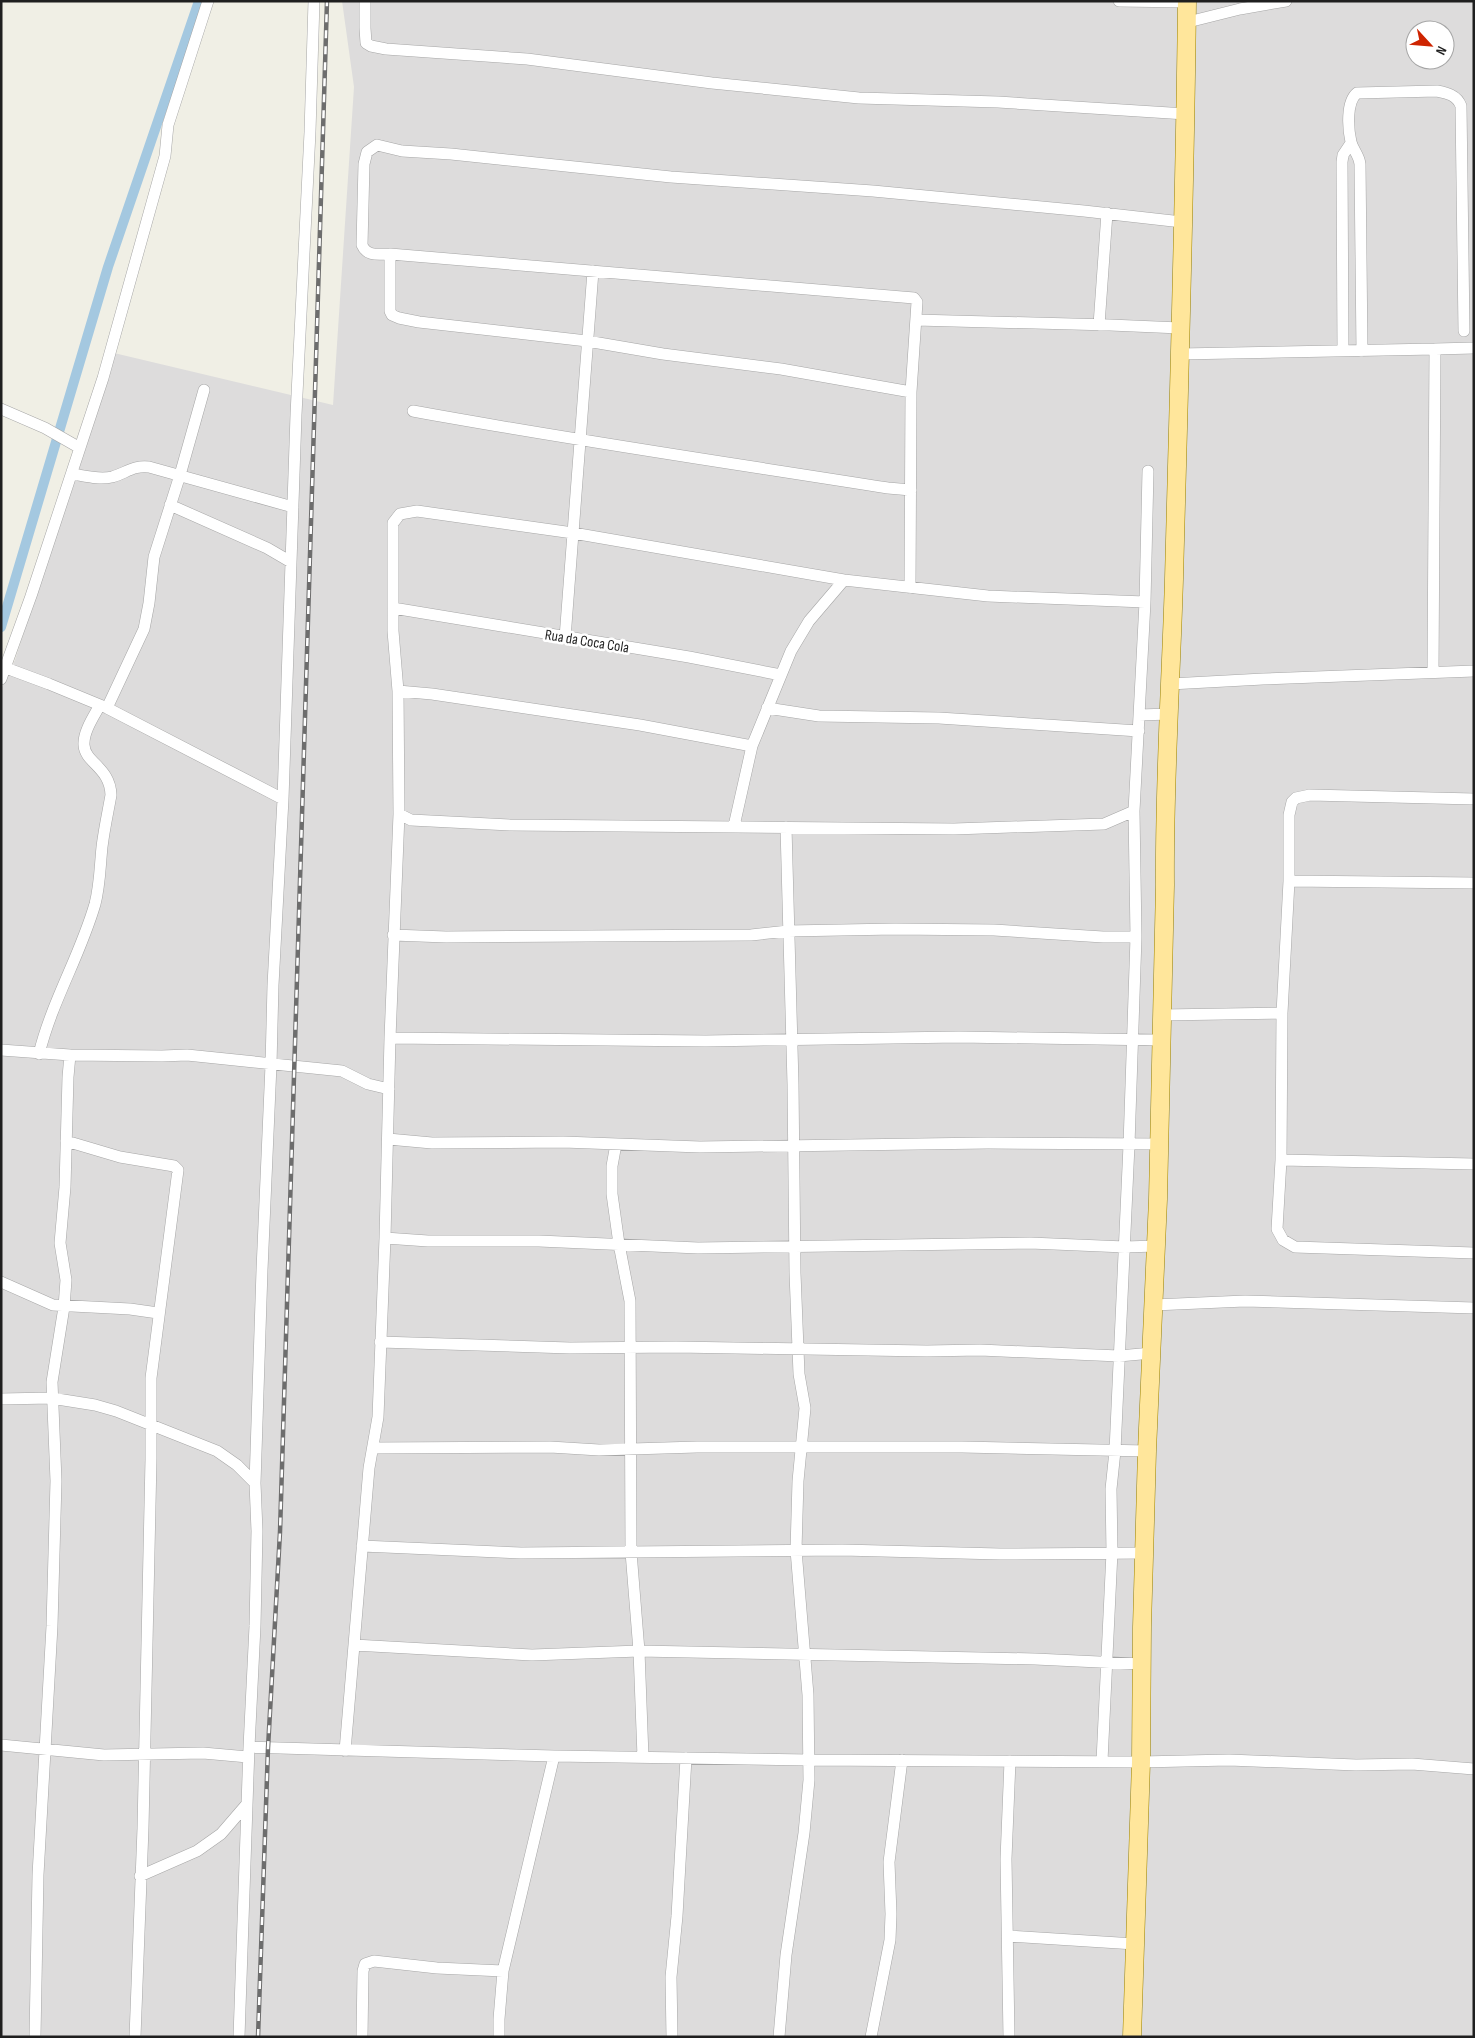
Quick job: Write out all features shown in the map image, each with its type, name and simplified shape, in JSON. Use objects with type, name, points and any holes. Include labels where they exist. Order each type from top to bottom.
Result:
[{"type":"main road","points":[[1132,2037],[1147,1451],[1159,1144],[1165,834],[1180,354],[1188,2]]},
{"type":"street","points":[[208,1],[168,125],[165,156],[103,378],[3,674],[50,684],[103,706],[283,799]]},
{"type":"street","points":[[239,2037],[248,1752],[255,1616],[257,1531],[255,1483],[262,1270],[273,985],[283,799],[314,1]]},
{"type":"street","points":[[365,1],[364,28],[366,43],[386,49],[536,60],[712,83],[860,98],[998,102],[1186,114]]},
{"type":"street","points":[[1119,1],[1188,2]]},
{"type":"street","points":[[1188,22],[1240,9],[1286,1]]},
{"type":"street","points":[[1362,351],[1360,164],[1351,143],[1349,106],[1357,93],[1437,91],[1447,93],[1459,101],[1464,331]]},
{"type":"street","points":[[1343,351],[1342,162],[1343,155],[1351,143]]},
{"type":"street","points":[[910,588],[911,392],[917,302],[912,298],[390,254],[371,254],[363,249],[362,245],[364,164],[367,152],[377,145],[402,151],[451,154],[672,177],[873,192],[1107,213],[1182,222]]},
{"type":"street","points":[[1098,325],[1107,213]]},
{"type":"street","points":[[390,254],[390,311],[394,316],[419,322],[587,341],[663,354],[781,369],[911,392]]},
{"type":"street","points":[[565,638],[593,271]]},
{"type":"street","points":[[916,320],[1180,328]]},
{"type":"street","points":[[1180,354],[1474,348]]},
{"type":"street","points":[[1433,672],[1435,349]]},
{"type":"street","points":[[39,1054],[56,999],[78,956],[96,903],[100,879],[102,847],[111,787],[106,775],[85,750],[84,743],[144,629],[154,557],[204,390]]},
{"type":"street","points":[[1,409],[45,428],[80,448]]},
{"type":"street","points":[[413,411],[579,440],[888,488],[912,490]]},
{"type":"street","points":[[72,474],[104,478],[115,476],[140,466],[160,469],[293,507]]},
{"type":"street","points":[[1102,1761],[1112,1552],[1111,1489],[1115,1451],[1130,1145],[1136,937],[1134,811],[1145,602],[1148,471]]},
{"type":"street","points":[[170,505],[266,548],[291,562]]},
{"type":"street","points":[[346,1751],[368,1468],[378,1417],[386,1238],[390,1038],[398,814],[398,691],[394,659],[393,523],[400,514],[417,511],[573,533],[844,580],[988,596],[1145,602]]},
{"type":"street","points":[[734,826],[752,746],[781,675],[800,634],[818,609],[844,580]]},
{"type":"street","name":"Rua da Coca Cola","points":[[393,608],[565,638],[689,657],[781,675]]},
{"type":"street","points":[[1170,684],[1474,671]]},
{"type":"street","points":[[398,691],[432,694],[640,725],[752,746]]},
{"type":"street","points":[[767,708],[819,716],[939,718],[1139,731]]},
{"type":"street","points":[[1139,715],[1170,714]]},
{"type":"street","points":[[1474,798],[1310,795],[1296,798],[1292,802],[1288,815],[1289,881],[1282,1014],[1281,1160],[1277,1229],[1279,1235],[1295,1247],[1474,1253]]},
{"type":"street","points":[[398,814],[412,820],[510,825],[734,826],[864,830],[1019,828],[1104,824],[1134,811]]},
{"type":"street","points":[[779,2037],[786,1955],[804,1833],[809,1780],[808,1695],[796,1550],[796,1506],[805,1408],[799,1374],[798,1349],[786,828]]},
{"type":"street","points":[[1289,881],[1474,883]]},
{"type":"street","points":[[393,935],[446,937],[751,935],[788,931],[887,929],[994,930],[1103,937],[1136,937]]},
{"type":"street","points":[[1162,1015],[1282,1014]]},
{"type":"street","points":[[390,1038],[792,1040],[1133,1038],[1161,1040]]},
{"type":"street","points":[[1,1050],[70,1055],[162,1056],[187,1054],[342,1071],[368,1084],[389,1089]]},
{"type":"street","points":[[35,2037],[38,1875],[52,1626],[56,1481],[55,1427],[51,1398],[66,1280],[60,1242],[65,1187],[70,1055]]},
{"type":"street","points":[[388,1139],[432,1143],[563,1142],[700,1147],[988,1143],[1159,1144]]},
{"type":"street","points":[[66,1141],[120,1157],[177,1167],[151,1378],[151,1459],[144,1754],[135,2037]]},
{"type":"street","points":[[616,1144],[612,1166],[612,1194],[630,1301],[631,1552],[639,1651],[643,1757]]},
{"type":"street","points":[[1281,1160],[1474,1164]]},
{"type":"street","points":[[386,1238],[428,1242],[539,1241],[698,1248],[1030,1243],[1125,1247],[1156,1246]]},
{"type":"street","points":[[1,1282],[53,1305],[130,1309],[158,1313]]},
{"type":"street","points":[[1154,1305],[1245,1301],[1474,1308]]},
{"type":"street","points":[[380,1342],[512,1347],[980,1350],[1119,1356],[1152,1352]]},
{"type":"street","points":[[1,1399],[51,1398],[95,1405],[150,1423],[216,1451],[237,1465],[255,1483]]},
{"type":"street","points":[[373,1448],[962,1447],[1147,1451]]},
{"type":"street","points":[[362,1546],[520,1553],[796,1550],[1000,1554],[1145,1553]]},
{"type":"street","points":[[354,1646],[532,1655],[639,1651],[1142,1664]]},
{"type":"street","points":[[1,1745],[104,1755],[346,1751],[809,1760],[1140,1762],[1229,1760],[1348,1765],[1412,1764],[1474,1769]]},
{"type":"street","points":[[499,2037],[498,2019],[503,1971],[554,1756]]},
{"type":"street","points":[[672,2037],[671,1976],[677,1916],[686,1758]]},
{"type":"street","points":[[871,2037],[890,1940],[889,1862],[902,1760]]},
{"type":"street","points":[[1009,2037],[1006,1859],[1010,1761]]},
{"type":"street","points":[[140,1876],[197,1851],[221,1834],[246,1805]]},
{"type":"street","points":[[1008,1936],[1135,1944]]},
{"type":"street","points":[[362,2037],[363,1971],[365,1964],[374,1962],[437,1968],[503,1971]]},
{"type":"shaded area","points":[[342,1],[1474,1],[1474,2037],[1,2037],[1,689],[15,660],[114,353],[333,405],[354,87]]},
{"type":"waterway","points":[[1,627],[108,267],[199,1]]},
{"type":"railway","points":[[258,2037],[268,1748],[280,1532],[327,1]]}]
